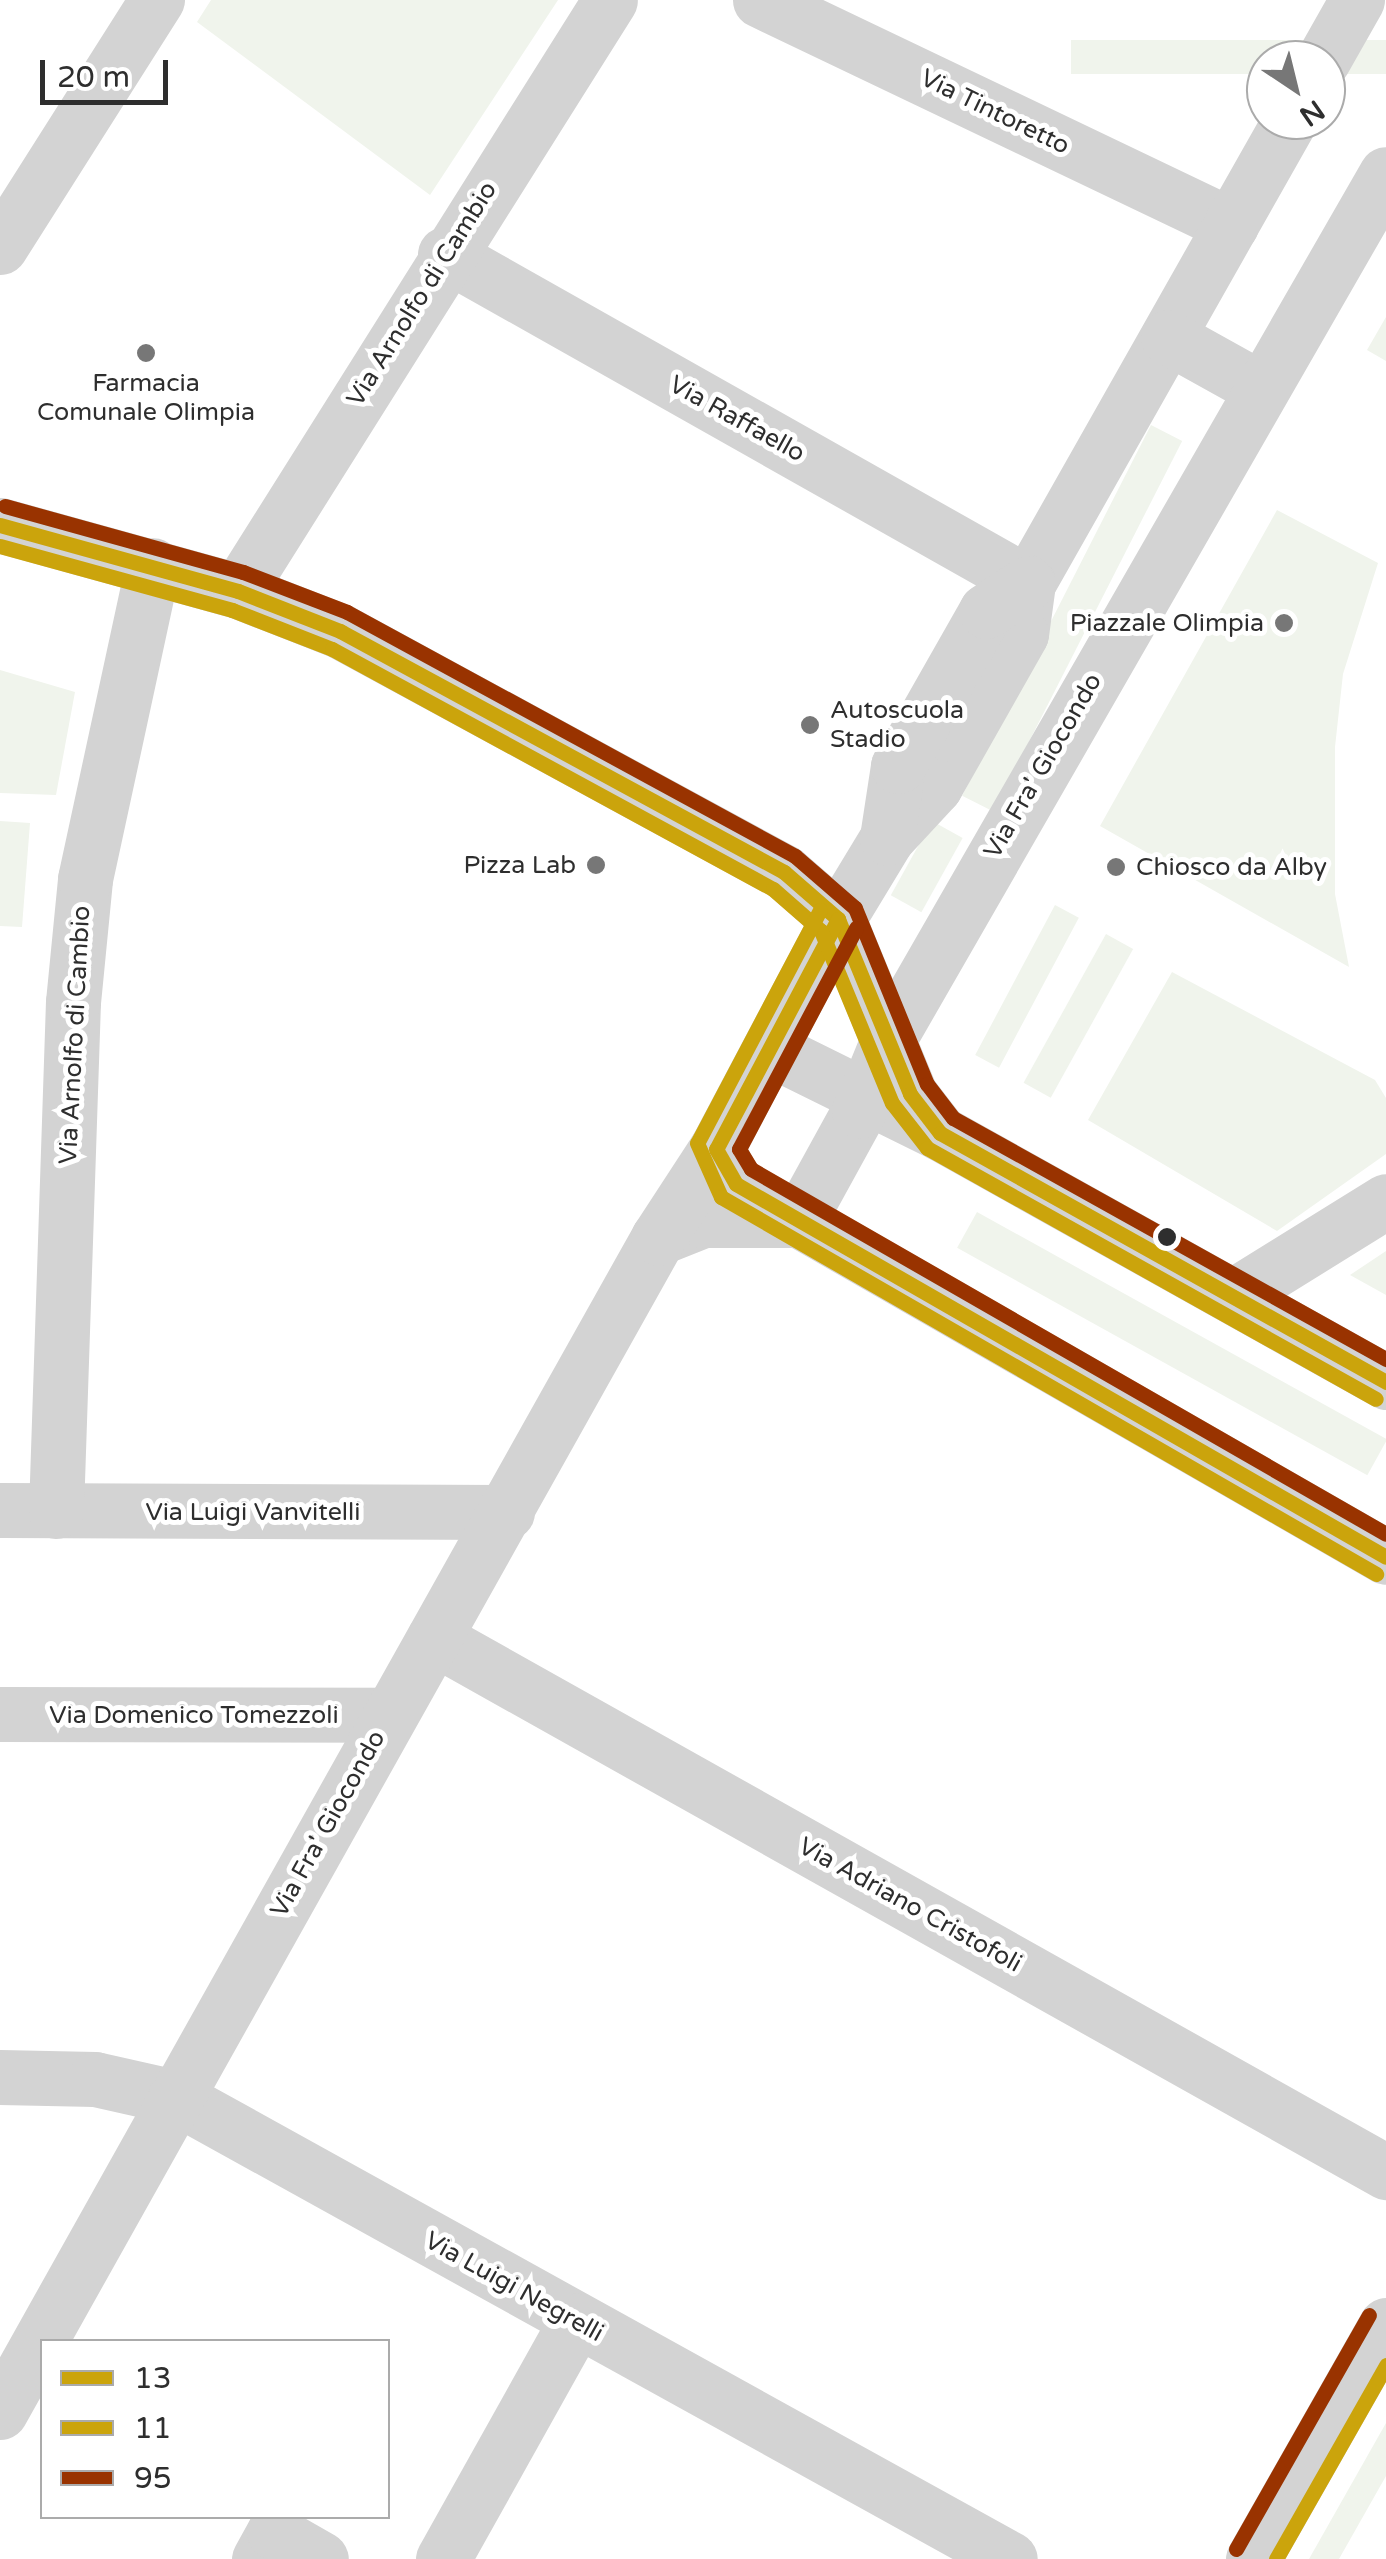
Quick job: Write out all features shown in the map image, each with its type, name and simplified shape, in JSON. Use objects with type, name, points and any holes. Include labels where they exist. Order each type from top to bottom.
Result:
[{"type":"street","points":[[0,247],[157,0]]},
{"type":"street","name":"Via Arnolfo di Cambio","points":[[238,591],[445,254],[610,0]]},
{"type":"street","name":"Via Tintoretto","points":[[760,0],[1231,225]]},
{"type":"street","points":[[1334,40],[1357,0]]},
{"type":"street","points":[[658,1238],[716,1149],[838,920],[887,838],[898,766],[986,611],[1028,582],[1279,140]]},
{"type":"street","name":"Via Fra' Giocondo","points":[[887,1042],[1258,387],[1386,174]]},
{"type":"street","name":"Via Raffaello","points":[[445,254],[1028,582]]},
{"type":"street","points":[[1168,338],[1258,387]]},
{"type":"street","points":[[0,524],[238,591],[340,631],[784,872],[838,920],[910,1094],[940,1133]]},
{"type":"street","name":"Via Arnolfo di Cambio","points":[[56,1511],[73,1002],[85,880],[153,566]]},
{"type":"street","points":[[799,1220],[864,1097],[887,1042]]},
{"type":"street","points":[[770,1049],[940,1133],[1386,1382]]},
{"type":"street","points":[[716,1149],[736,1184],[1386,1557]]},
{"type":"street","points":[[1233,1296],[1386,1201]]},
{"type":"street","points":[[658,1238],[703,1220],[799,1220]]},
{"type":"street","name":"Via Fra' Giocondo","points":[[41,2339],[658,1238]]},
{"type":"street","name":"Via Luigi Vanvitelli","points":[[0,1510],[507,1512]]},
{"type":"street","name":"Via Adriano Cristofoli","points":[[434,1638],[1386,2172]]},
{"type":"street","name":"Via Domenico Tomezzoli","points":[[0,1714],[388,1715]]},
{"type":"street","name":"Via Luigi Negrelli","points":[[0,2077],[95,2079],[175,2097],[1010,2559]]},
{"type":"street","points":[[443,2559],[576,2321]]},
{"type":"street","points":[[1253,2559],[1386,2324]]},
{"type":"street","name":"Via Fra' Giocondo","points":[[0,2412],[40,2340]]},
{"type":"street","points":[[259,2559],[274,2532],[321,2559]]},
{"type":"shaded area","points":[[211,0],[558,0],[430,195],[197,22]]},
{"type":"shaded area","points":[[1071,40],[1246,40],[1246,74],[1071,74]]},
{"type":"shaded area","points":[[1346,40],[1386,40],[1386,74],[1346,74]]},
{"type":"shaded area","points":[[1386,317],[1386,361],[1367,350]]},
{"type":"shaded area","points":[[1151,425],[1182,441],[993,812],[962,796]]},
{"type":"shaded area","points":[[1277,510],[1378,563],[1343,674],[1335,747],[1335,894],[1349,967],[1100,826]]},
{"type":"shaded area","points":[[0,670],[75,692],[56,795],[0,793]]},
{"type":"shaded area","points":[[0,821],[30,823],[22,927],[0,926]]},
{"type":"shaded area","points":[[932,821],[963,838],[921,912],[891,895]]},
{"type":"shaded area","points":[[1055,905],[1079,918],[999,1068],[975,1055]]},
{"type":"shaded area","points":[[1106,934],[1133,949],[1051,1098],[1024,1083]]},
{"type":"shaded area","points":[[1172,972],[1375,1080],[1386,1098],[1386,1154],[1277,1231],[1088,1120]]},
{"type":"shaded area","points":[[977,1212],[1386,1439],[1367,1475],[957,1248]]},
{"type":"shaded area","points":[[1386,1251],[1386,1295],[1350,1275]]},
{"type":"shaded area","points":[[1386,2423],[1386,2476],[1339,2559],[1309,2559]]},
{"type":"transit line","name":"95","points":[[5,506],[243,572],[347,612],[795,856],[855,908],[927,1084],[953,1118],[1386,1359]]},
{"type":"transit line","name":"13","points":[[0,525],[238,591],[340,631],[784,872],[838,919],[910,1094],[940,1133],[1386,1382]]},
{"type":"transit line","name":"11","points":[[0,546],[232,610],[332,649],[773,889],[821,931],[892,1103],[927,1148],[1376,1399]]},
{"type":"transit line","name":"11","points":[[820,910],[697,1143],[721,1197],[1376,1574]]},
{"type":"transit line","name":"13","points":[[838,919],[716,1149],[736,1184],[1386,1557]]},
{"type":"transit line","name":"95","points":[[856,928],[739,1149],[751,1169],[1386,1534]]},
{"type":"transit line","name":"95","points":[[1236,2549],[1369,2315]]},
{"type":"transit line","name":"11","points":[[1276,2559],[1386,2365]]},
{"type":"place","name":"Farmacia Comunale Olimpia","points":[[146,353]]},
{"type":"place","name":"Piazzale Olimpia","points":[[1284,623]]},
{"type":"place","name":"Autoscuola Stadio","points":[[810,725]]},
{"type":"place","name":"Pizza Lab","points":[[596,865]]},
{"type":"place","name":"Chiosco da Alby","points":[[1116,867]]}]
